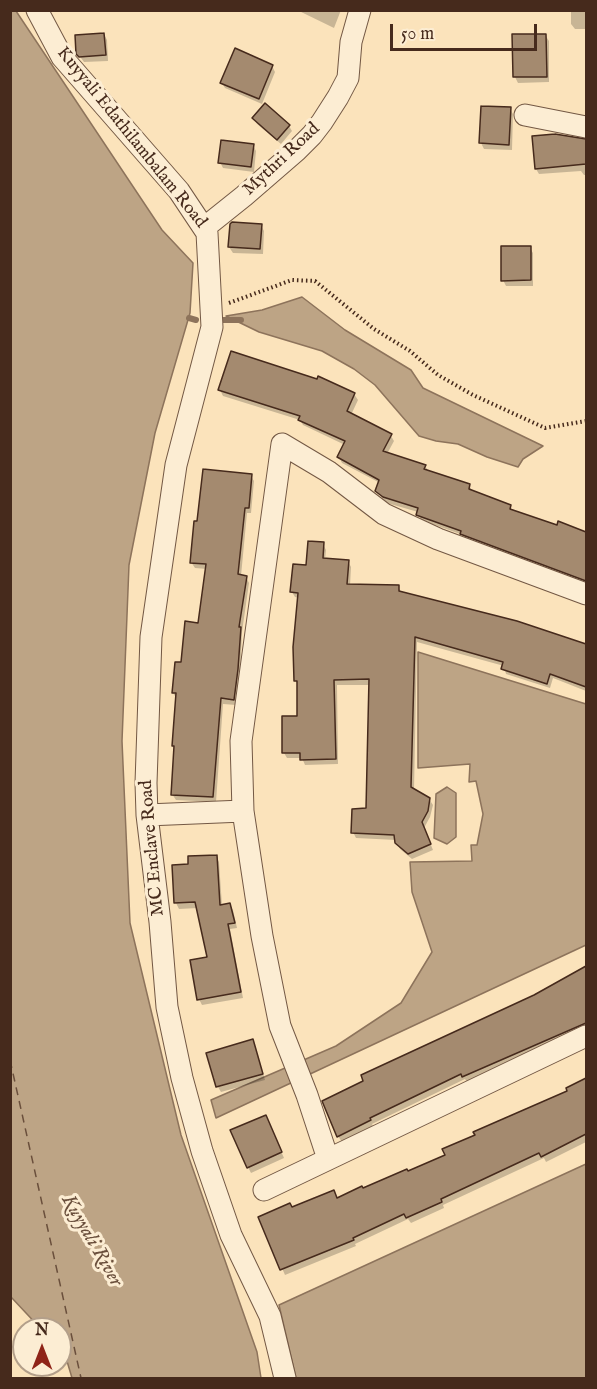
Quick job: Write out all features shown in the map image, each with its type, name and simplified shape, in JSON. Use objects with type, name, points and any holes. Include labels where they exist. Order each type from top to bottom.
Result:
[{"type":"street","name":"Kuyyali Edathilambalam Road","points":[[37,10],[62,57],[179,192],[206,230]]},
{"type":"street","name":"Mythri Road","points":[[206,230],[296,151],[322,122],[348,78],[351,42],[360,10]]},
{"type":"street","points":[[525,115],[586,127]]},
{"type":"street","name":"MC Enclave Road","points":[[206,230],[212,327],[176,465],[151,637],[147,815],[160,922],[167,1007],[182,1078],[202,1151],[231,1235],[270,1316],[285,1378]]},
{"type":"street","points":[[328,1159],[307,1095],[280,1026],[262,936],[243,811],[241,741],[282,444],[329,472],[384,514],[438,538],[586,594]]},
{"type":"street","points":[[147,815],[243,811]]},
{"type":"street","points":[[264,1190],[586,1036]]},
{"type":"path","points":[[211,308],[243,299],[292,280],[315,281],[374,329],[410,351],[438,375],[473,395],[545,428],[586,421]]},
{"type":"water","name":"Kuyyali River","points":[[10,11],[16,11],[162,230],[193,263],[190,313],[155,433],[129,565],[122,741],[130,923],[181,1135],[257,1352],[261,1378],[72,1378],[72,1317],[30,1317],[11,1297]]},
{"type":"water","points":[[302,297],[345,330],[411,370],[423,388],[543,446],[523,459],[518,467],[458,444],[419,436],[375,385],[354,369],[322,351],[259,332],[226,316],[262,310]]},
{"type":"water","points":[[418,652],[586,704],[586,945],[216,1118],[211,1100],[336,1046],[401,1003],[432,952],[412,892],[410,862],[472,861],[471,845],[477,845],[483,814],[476,781],[469,782],[470,764],[418,768]]},
{"type":"water","points":[[447,787],[456,793],[456,837],[447,844],[434,838],[436,794]]},
{"type":"water","points":[[586,1164],[586,1378],[296,1378],[279,1305]]},
{"type":"building","points":[[104,33],[106,55],[79,57],[76,54],[75,35]]},
{"type":"building","points":[[512,34],[546,34],[547,77],[513,77]]},
{"type":"building","points":[[235,48],[273,65],[259,99],[220,83]]},
{"type":"building","points":[[265,103],[290,125],[277,140],[252,118]]},
{"type":"building","points":[[481,106],[511,107],[509,145],[479,143]]},
{"type":"building","points":[[555,134],[586,139],[586,164],[535,169],[532,136]]},
{"type":"building","points":[[221,140],[254,144],[251,167],[218,163]]},
{"type":"building","points":[[232,222],[262,224],[260,249],[228,247]]},
{"type":"building","points":[[501,246],[531,246],[531,280],[501,281]]},
{"type":"building","points":[[231,351],[317,379],[318,376],[355,393],[347,411],[392,434],[383,451],[426,465],[424,469],[470,484],[469,489],[511,505],[510,509],[557,525],[558,521],[586,532],[586,581],[460,534],[461,531],[416,515],[418,508],[383,497],[375,491],[379,480],[337,457],[345,441],[298,420],[300,416],[218,390]]},
{"type":"building","points":[[203,469],[252,474],[249,508],[245,508],[238,574],[247,576],[239,627],[241,627],[238,669],[234,700],[221,698],[213,797],[171,795],[176,693],[172,693],[175,662],[181,662],[185,621],[198,623],[206,564],[190,563]]},
{"type":"building","points":[[308,541],[324,542],[323,558],[349,560],[347,584],[399,585],[399,591],[517,621],[586,644],[586,687],[550,674],[547,684],[501,669],[503,662],[415,637],[411,787],[430,798],[428,811],[422,822],[431,844],[408,854],[395,843],[394,835],[351,833],[352,809],[366,808],[369,679],[334,680],[336,759],[300,760],[300,753],[282,753],[282,716],[297,716],[297,681],[294,681],[293,647],[298,593],[290,592],[293,564],[306,565]]},
{"type":"building","points":[[217,855],[220,905],[230,903],[235,923],[228,924],[241,992],[197,1000],[190,960],[207,957],[195,902],[174,903],[172,865],[188,864],[188,856]]},
{"type":"building","points":[[586,966],[586,1023],[462,1077],[461,1074],[370,1118],[371,1120],[337,1137],[322,1101],[363,1081],[361,1075],[534,995]]},
{"type":"building","points":[[253,1039],[263,1074],[216,1087],[206,1053]]},
{"type":"building","points":[[586,1078],[586,1134],[541,1157],[539,1153],[406,1218],[404,1214],[353,1238],[354,1240],[280,1270],[258,1217],[290,1203],[292,1207],[334,1190],[337,1198],[362,1186],[363,1188],[407,1169],[408,1171],[445,1155],[442,1149],[475,1135],[473,1132],[567,1091],[566,1088]]},
{"type":"building","points":[[266,1115],[282,1152],[247,1168],[230,1130]]},
{"type":"waterway","points":[[189,318],[196,320]]},
{"type":"waterway","points":[[219,320],[241,320]]},
{"type":"ferry route","points":[[10,1060],[81,1378]]}]
